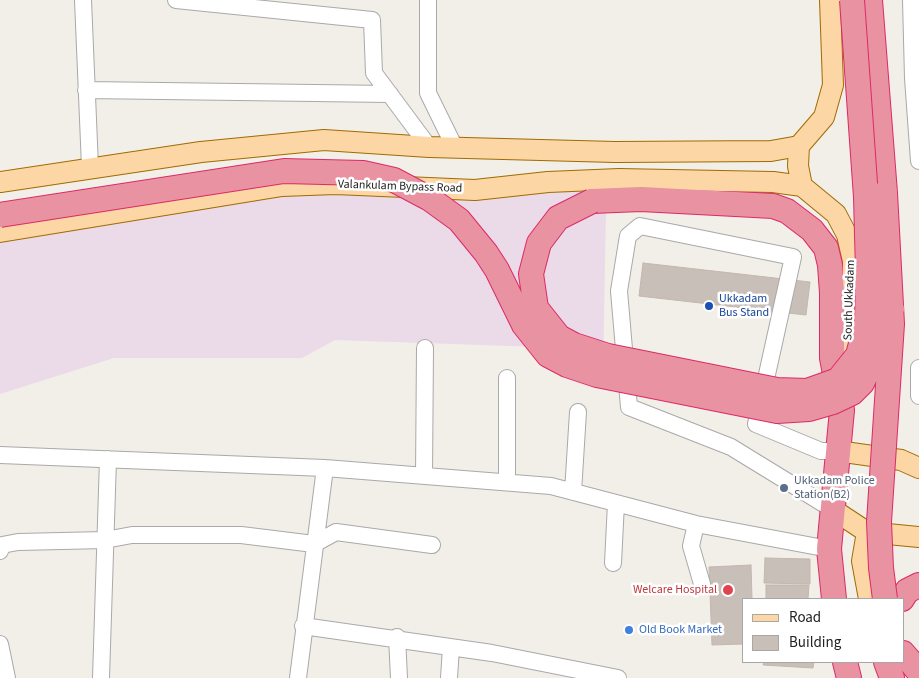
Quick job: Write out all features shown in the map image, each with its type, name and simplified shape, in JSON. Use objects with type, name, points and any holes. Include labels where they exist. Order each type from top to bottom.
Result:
[{"type":"highway","points":[[842,410],[832,358],[830,264],[826,248],[812,230],[787,211],[773,206],[641,199],[592,201],[558,218],[542,238],[531,274],[540,314],[559,337],[574,346],[608,356],[777,390],[807,391],[838,380],[858,355],[867,311],[866,197],[852,0]]},
{"type":"highway","points":[[870,0],[892,309],[879,522],[881,568],[885,598]]},
{"type":"highway","points":[[0,199],[279,157],[317,154],[363,159],[396,166],[422,177],[458,200],[495,243],[513,272],[535,297]]},
{"type":"highway","points":[[0,215],[284,171],[363,173],[394,180],[430,199],[459,220],[486,253],[497,270],[524,324],[548,355],[567,365],[597,375],[777,411],[809,409],[852,393],[862,383],[876,354],[892,309]]},
{"type":"highway","name":"South Ukkadam","points":[[834,598],[829,549],[842,410]]},
{"type":"highway","points":[[903,598],[907,591],[919,585]]},
{"type":"highway","points":[[904,654],[919,672]]},
{"type":"highway","points":[[845,663],[849,678]]},
{"type":"highway","points":[[886,663],[892,678]]},
{"type":"main road","points":[[802,186],[798,166],[799,146],[824,117],[833,85],[830,0]]},
{"type":"main road","points":[[0,182],[90,167],[248,147],[324,140],[429,147],[537,150],[771,151],[799,146]]},
{"type":"main road","points":[[534,184],[537,150]]},
{"type":"main road","name":"Valankulam Bypass Road","points":[[0,232],[282,186],[335,184],[476,190],[619,178],[773,182],[802,186]]},
{"type":"main road","name":"South Ukkadam","points":[[802,186],[836,214],[847,235],[853,261],[852,324],[842,410]]},
{"type":"main road","points":[[837,451],[901,460],[919,468]]},
{"type":"main road","points":[[832,509],[867,532],[919,537]]},
{"type":"main road","points":[[867,532],[862,561],[869,598]]},
{"type":"street","points":[[83,0],[90,167]]},
{"type":"street","points":[[176,0],[372,20],[374,73],[429,147]]},
{"type":"street","points":[[428,0],[428,93],[455,148]]},
{"type":"street","points":[[911,0],[913,78],[919,161]]},
{"type":"street","points":[[86,90],[390,94]]},
{"type":"street","points":[[832,509],[731,447],[629,407],[619,291],[628,236],[640,226],[794,257],[756,424],[821,451],[837,451]]},
{"type":"street","points":[[424,476],[425,348]]},
{"type":"street","points":[[919,368],[919,396]]},
{"type":"street","points":[[506,482],[507,378]]},
{"type":"street","points":[[573,492],[578,412]]},
{"type":"street","points":[[0,455],[324,468],[551,486],[696,524],[829,549]]},
{"type":"street","points":[[101,678],[108,459]]},
{"type":"street","points":[[298,678],[324,468]]},
{"type":"street","points":[[613,563],[616,503]]},
{"type":"street","points":[[696,524],[691,546],[702,584]]},
{"type":"street","points":[[0,551],[2,545],[18,542],[105,540],[132,535],[240,535],[314,544],[336,532],[432,545]]},
{"type":"street","points":[[304,626],[492,652],[618,678]]},
{"type":"street","points":[[397,638],[399,678]]},
{"type":"street","points":[[0,644],[7,678]]},
{"type":"street","points":[[449,678],[451,647]]},
{"type":"shaded area","points":[[599,190],[606,211],[603,371],[539,347],[335,340],[302,358],[114,358],[0,394],[0,218],[200,195]]},
{"type":"building","points":[[643,263],[810,282],[806,315],[639,296]]},
{"type":"building","points":[[765,558],[810,559],[810,584],[764,583]]},
{"type":"building","points":[[751,565],[752,598],[742,598],[742,644],[712,645],[709,567]]},
{"type":"building","points":[[766,585],[809,585],[808,598],[766,598]]},
{"type":"building","points":[[764,663],[814,663],[813,668],[763,665]]},
{"type":"place","name":"Ukkadam Bus Stand","points":[[709,306]]},
{"type":"place","name":"Ukkadam Police Station(B2)","points":[[784,488]]},
{"type":"place","name":"Welcare Hospital","points":[[728,590]]},
{"type":"place","name":"Old Book Market","points":[[629,630]]}]
